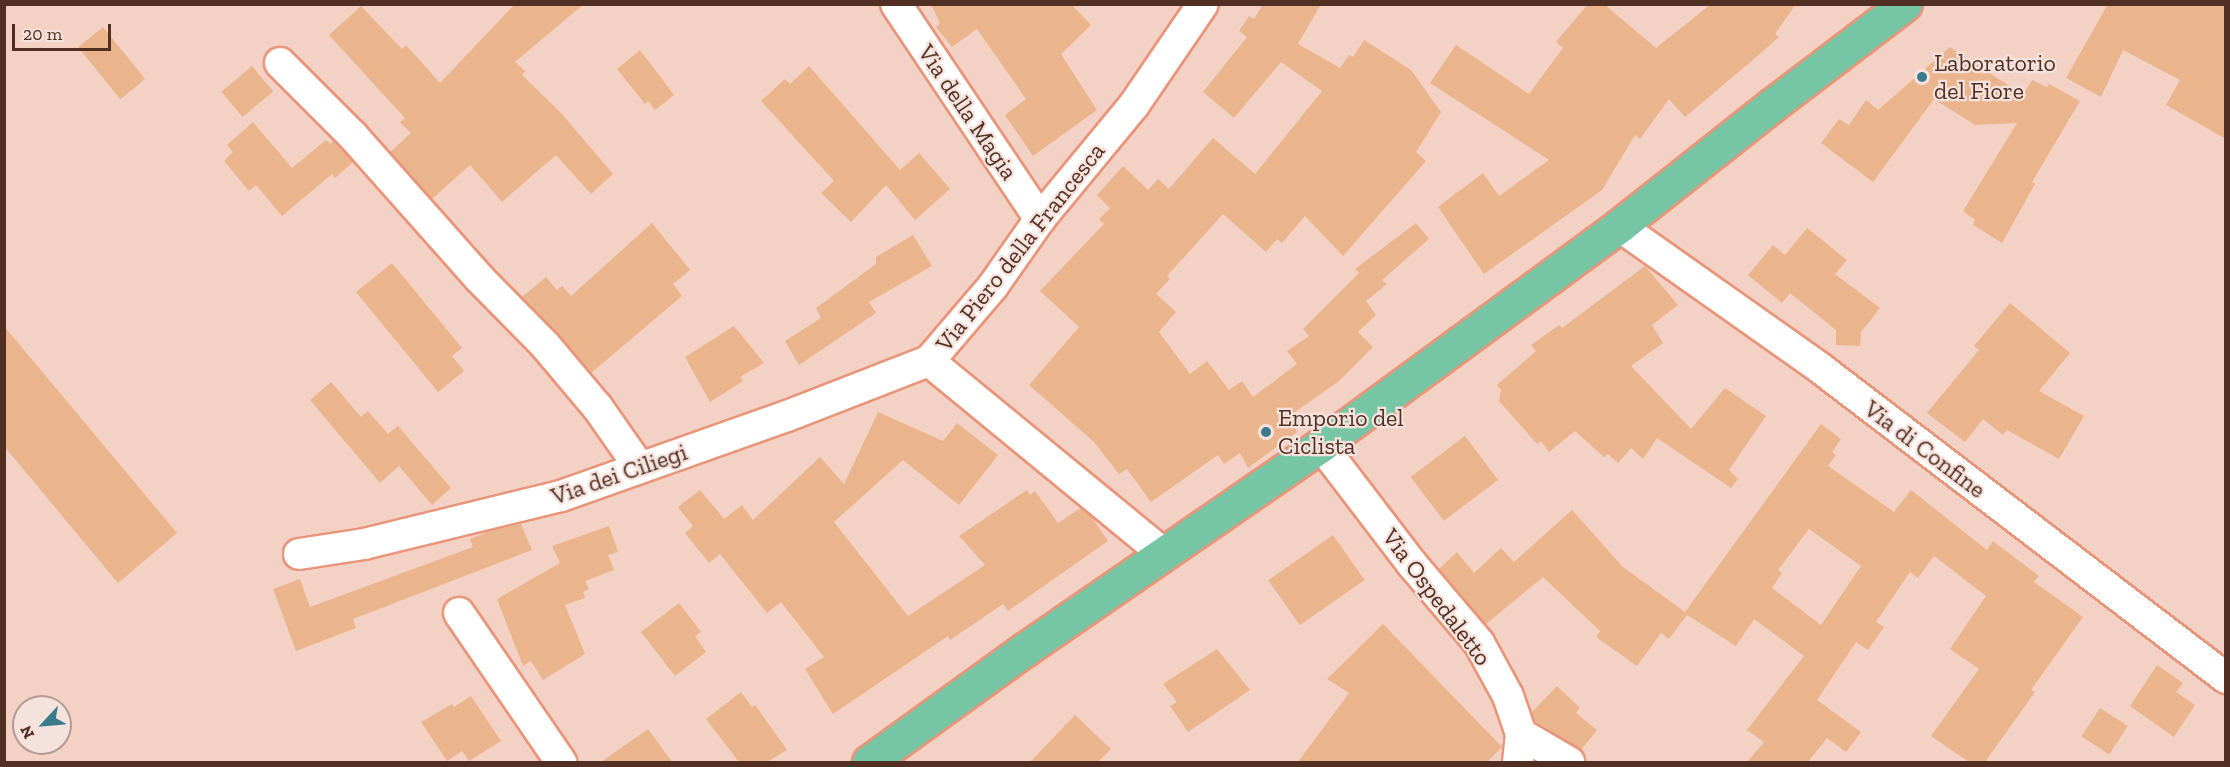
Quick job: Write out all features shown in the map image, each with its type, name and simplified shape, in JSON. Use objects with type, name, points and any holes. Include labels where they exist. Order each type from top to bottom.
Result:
[{"type":"main road","points":[[869,762],[1163,553],[1321,445],[1619,226],[1905,4]]},
{"type":"street","name":"Via della Magia","points":[[896,4],[1040,219]]},
{"type":"street","name":"Via Piero della Francesca","points":[[1163,553],[929,361],[993,286],[1040,219],[1134,105],[1203,4]]},
{"type":"street","points":[[280,63],[353,136],[478,278],[545,345],[598,408],[640,468]]},
{"type":"street","name":"Via di Confine","points":[[1619,226],[1820,368],[2226,678]]},
{"type":"street","name":"Via dei Ciliegi","points":[[299,554],[364,544],[561,495],[787,416],[929,361]]},
{"type":"street","name":"Via Ospedaletto","points":[[1321,445],[1412,564],[1479,644],[1508,696],[1519,748]]},
{"type":"street","points":[[459,613],[561,762]]},
{"type":"street","points":[[1519,748],[1569,762]]},
{"type":"building","points":[[515,4],[584,4],[515,62],[525,71],[522,75],[561,113],[613,174],[591,194],[556,155],[502,202],[470,165],[432,199],[390,152],[411,133],[400,122],[405,118],[329,35],[361,6],[402,49],[406,45],[440,83]]},
{"type":"building","points":[[931,4],[1071,4],[1091,25],[1061,54],[1097,110],[1033,156],[1005,115],[1026,99],[977,29],[952,47],[936,27],[940,23]]},
{"type":"building","points":[[1263,4],[1321,4],[1298,44],[1340,68],[1349,55],[1353,57],[1364,40],[1411,70],[1441,112],[1416,152],[1426,161],[1343,256],[1305,216],[1282,243],[1277,239],[1266,252],[1223,214],[1167,276],[1170,279],[1156,294],[1176,312],[1159,332],[1190,374],[1207,361],[1229,390],[1242,381],[1253,397],[1297,364],[1287,351],[1309,336],[1303,329],[1359,273],[1355,269],[1416,223],[1429,239],[1382,280],[1387,284],[1366,301],[1376,315],[1358,332],[1373,347],[1339,381],[1288,417],[1297,432],[1248,468],[1240,453],[1224,464],[1218,455],[1151,502],[1127,469],[1119,474],[1094,442],[1029,385],[1079,327],[1040,291],[1104,224],[1099,219],[1110,208],[1097,195],[1123,166],[1148,190],[1158,179],[1169,189],[1213,138],[1255,174],[1322,91],[1281,62],[1234,118],[1203,92],[1247,37],[1239,31],[1249,16],[1254,19]]},
{"type":"building","points":[[1588,4],[1604,4],[1656,48],[1711,4],[1796,4],[1775,34],[1779,37],[1754,59],[1685,117],[1669,99],[1640,139],[1635,135],[1602,190],[1484,274],[1438,207],[1483,173],[1499,196],[1549,160],[1430,83],[1456,45],[1529,94],[1563,48],[1556,42]]},
{"type":"building","points":[[2108,4],[2226,4],[2226,139],[2166,105],[2180,80],[2123,50],[2101,97],[2066,78]]},
{"type":"building","points":[[103,27],[145,79],[120,99],[78,47]]},
{"type":"building","points":[[1950,47],[2023,95],[2032,80],[2047,87],[2049,84],[2080,101],[2032,182],[2035,184],[2002,243],[1973,225],[1975,220],[1963,211],[2017,123],[1975,125],[1934,99],[1873,182],[1821,143],[1839,119],[1849,125],[1866,100],[1878,110]]},
{"type":"building","points":[[640,50],[674,95],[655,110],[648,101],[645,104],[617,69]]},
{"type":"building","points":[[252,66],[273,91],[243,117],[221,92]]},
{"type":"building","points":[[809,66],[900,170],[919,153],[950,189],[915,220],[886,185],[851,222],[821,193],[834,181],[761,101],[785,79],[790,84]]},
{"type":"building","points":[[253,122],[292,168],[326,140],[330,144],[333,141],[353,162],[335,178],[332,174],[282,216],[256,185],[249,191],[224,161],[233,152],[227,145]]},
{"type":"building","points":[[652,223],[690,270],[673,284],[682,296],[591,373],[522,297],[546,277],[557,290],[562,286],[571,296]]},
{"type":"building","points":[[1807,228],[1847,260],[1835,274],[1880,308],[1861,332],[1860,346],[1836,345],[1836,330],[1790,293],[1782,303],[1748,275],[1773,245],[1785,255]]},
{"type":"building","points":[[913,235],[932,266],[869,302],[876,313],[799,365],[785,341],[821,318],[816,308],[876,264],[876,257]]},
{"type":"building","points":[[392,263],[462,348],[452,356],[464,371],[438,392],[356,292]]},
{"type":"building","points":[[1645,266],[1678,305],[1652,325],[1663,343],[1631,366],[1691,429],[1725,388],[1766,416],[1729,470],[1738,479],[1731,488],[1657,438],[1643,459],[1631,448],[1618,463],[1608,454],[1604,457],[1575,431],[1549,452],[1541,441],[1537,444],[1499,401],[1501,390],[1497,385],[1536,351],[1531,345],[1559,325],[1562,328]]},
{"type":"building","points":[[2010,303],[2070,353],[2039,391],[2084,416],[2059,459],[2007,430],[2003,435],[1983,419],[1965,442],[1927,413],[1979,350],[1974,346]]},
{"type":"building","points":[[4,326],[177,533],[118,583],[4,446]]},
{"type":"building","points":[[734,326],[764,363],[740,377],[743,381],[710,402],[685,357]]},
{"type":"building","points":[[331,382],[361,417],[368,411],[388,434],[398,426],[451,488],[432,505],[399,466],[380,483],[310,400]]},
{"type":"building","points":[[878,412],[943,441],[957,423],[998,455],[959,505],[903,460],[834,522],[908,616],[985,565],[959,536],[1027,490],[1030,495],[1035,491],[1058,523],[1081,508],[1090,515],[1108,541],[1008,611],[1003,604],[950,640],[948,636],[833,714],[805,669],[824,657],[781,602],[767,613],[720,554],[709,563],[685,533],[693,526],[678,507],[700,490],[724,519],[742,505],[753,520],[820,457],[844,484]]},
{"type":"building","points":[[1821,424],[1841,439],[1832,452],[1836,455],[1828,466],[1894,512],[1911,490],[1987,550],[1993,541],[2039,576],[2034,582],[2083,617],[2031,690],[2035,692],[1985,762],[1969,762],[1931,736],[1979,669],[1950,649],[1986,596],[1934,556],[1918,578],[1910,572],[1876,622],[1884,627],[1868,650],[1856,642],[1817,700],[1861,732],[1846,752],[1827,738],[1808,762],[1747,762],[1764,742],[1747,730],[1804,656],[1754,619],[1736,646],[1687,615],[1669,639],[1661,633],[1637,666],[1596,637],[1600,631],[1543,577],[1486,624],[1439,569],[1457,552],[1474,573],[1501,548],[1514,562],[1572,510],[1623,567],[1685,612]],"holes":[[[1809,529],[1861,566],[1821,625],[1772,588],[1782,573],[1778,570]]]},
{"type":"building","points":[[1465,436],[1498,480],[1444,521],[1411,477]]},
{"type":"building","points":[[521,524],[532,550],[353,619],[356,628],[296,651],[273,589],[300,579],[310,607],[473,547],[470,539],[489,531]]},
{"type":"building","points":[[609,526],[618,552],[608,555],[614,570],[585,581],[589,589],[583,592],[585,598],[565,605],[585,654],[543,680],[531,661],[523,666],[497,599],[560,563],[552,546]]},
{"type":"building","points":[[1333,535],[1365,580],[1300,625],[1268,580]]},
{"type":"building","points":[[679,603],[701,632],[695,636],[706,652],[675,676],[641,632]]},
{"type":"building","points":[[1383,624],[1502,747],[1487,762],[1298,762],[1349,693],[1327,679]]},
{"type":"building","points":[[1217,649],[1250,690],[1188,732],[1170,706],[1177,702],[1163,684]]},
{"type":"building","points":[[2157,665],[2183,683],[2176,692],[2195,705],[2174,737],[2130,706]]},
{"type":"building","points":[[1557,686],[1580,708],[1576,713],[1597,730],[1581,750],[1535,721],[1532,712]]},
{"type":"building","points":[[741,692],[752,707],[755,705],[787,750],[767,762],[739,762],[706,719]]},
{"type":"building","points":[[471,696],[501,741],[469,761],[462,751],[447,761],[421,722],[452,704],[454,707]]},
{"type":"building","points":[[2100,708],[2128,726],[2109,754],[2081,737]]},
{"type":"building","points":[[1075,715],[1111,749],[1098,762],[1030,762]]},
{"type":"building","points":[[648,729],[672,762],[601,762]]},
{"type":"place","name":"Laboratorio del Fiore","points":[[1922,77]]},
{"type":"place","name":"Emporio del Ciclista","points":[[1266,432]]}]
